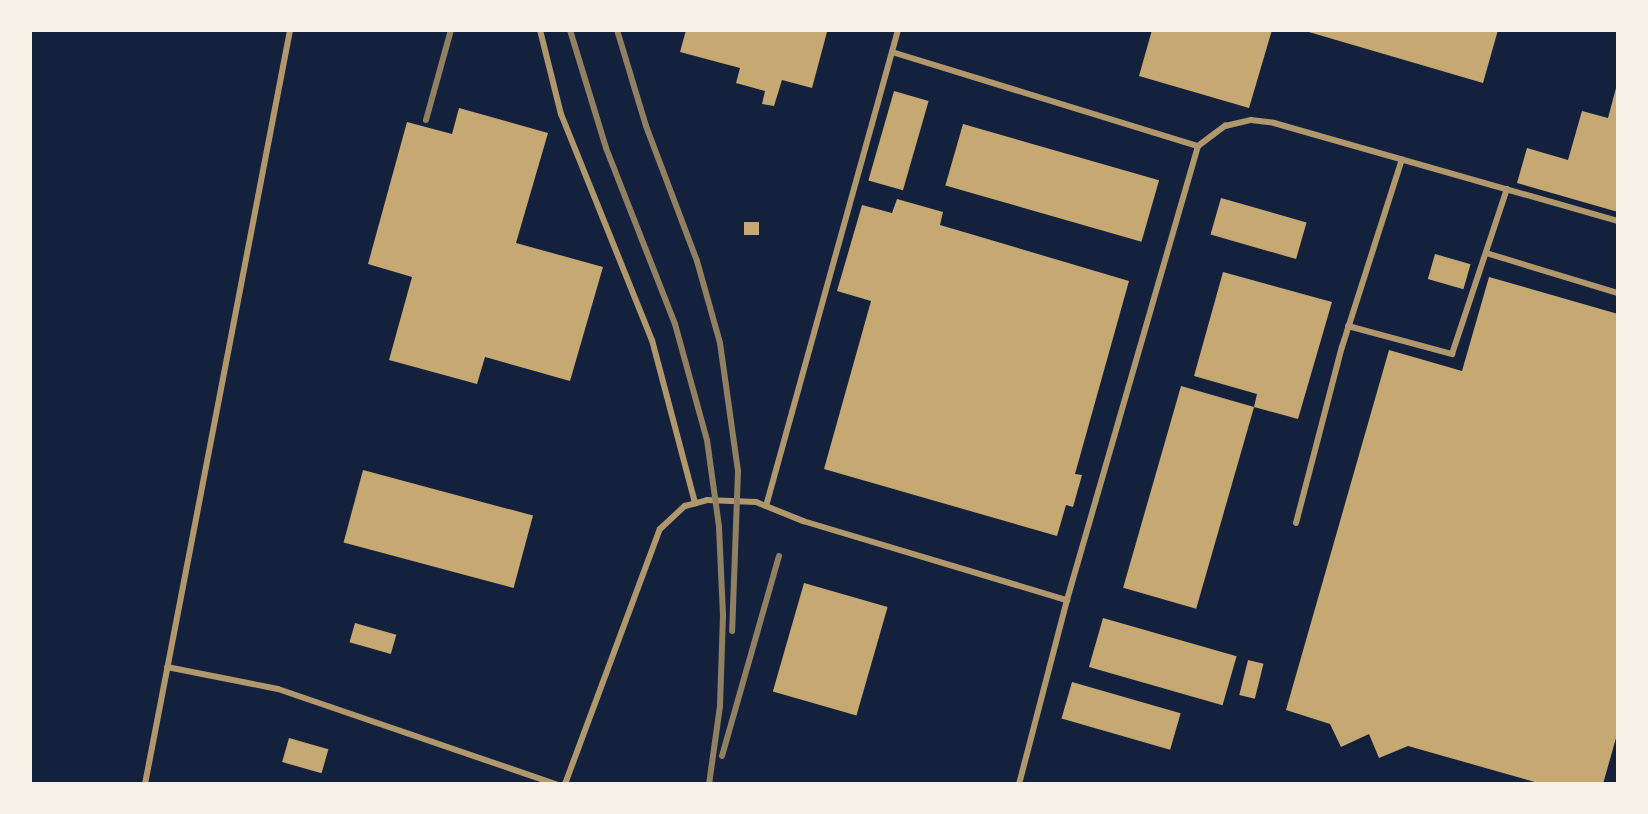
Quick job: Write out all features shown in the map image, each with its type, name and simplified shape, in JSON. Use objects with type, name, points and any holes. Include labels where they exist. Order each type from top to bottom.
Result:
[{"type":"lane","points":[[145,784],[290,30]]},
{"type":"lane","points":[[540,30],[561,114],[652,340],[695,503]]},
{"type":"lane","points":[[766,506],[898,30]]},
{"type":"lane","points":[[892,52],[1198,146]]},
{"type":"lane","points":[[1019,784],[1067,600],[1198,146],[1225,126],[1251,120],[1402,159],[1618,221]]},
{"type":"lane","points":[[1296,523],[1348,326],[1402,159]]},
{"type":"lane","points":[[1348,326],[1452,354],[1507,189]]},
{"type":"lane","points":[[1486,253],[1618,293]]},
{"type":"lane","points":[[565,784],[660,529],[695,503],[766,506],[1067,600]]},
{"type":"lane","points":[[167,667],[278,689],[556,784]]},
{"type":"building","points":[[686,30],[827,32],[812,88],[782,80],[774,106],[762,104],[765,91],[736,83],[740,68],[680,52]]},
{"type":"building","points":[[1152,30],[1272,30],[1249,108],[1139,76]]},
{"type":"building","points":[[1302,30],[1498,30],[1483,83]]},
{"type":"building","points":[[1616,88],[1618,212],[1517,183],[1527,148],[1568,160],[1582,111],[1608,118]]},
{"type":"building","points":[[894,91],[929,101],[903,190],[868,180]]},
{"type":"building","points":[[459,108],[548,133],[516,243],[603,267],[570,381],[485,357],[477,384],[389,360],[412,277],[368,264],[407,122],[452,134]]},
{"type":"building","points":[[963,124],[1159,180],[1141,242],[945,186]]},
{"type":"building","points":[[1221,198],[1307,223],[1296,259],[1211,235]]},
{"type":"building","points":[[897,199],[943,212],[940,225],[1129,281],[1075,474],[1082,475],[1073,507],[1066,505],[1057,536],[824,469],[871,301],[837,291],[862,205],[892,213]]},
{"type":"building","points":[[744,222],[759,222],[759,235],[744,235]]},
{"type":"building","points":[[1435,254],[1471,264],[1463,289],[1428,279]]},
{"type":"building","points":[[1223,272],[1332,302],[1298,419],[1254,407],[1257,394],[1194,376]]},
{"type":"building","points":[[1489,277],[1618,314],[1618,731],[1603,784],[1542,784],[1408,746],[1379,758],[1369,734],[1341,747],[1330,724],[1286,710],[1389,350],[1462,371]]},
{"type":"building","points":[[1181,386],[1254,407],[1196,609],[1123,588]]},
{"type":"building","points":[[363,470],[533,516],[514,588],[344,542]]},
{"type":"building","points":[[804,583],[888,607],[856,716],[773,692]]},
{"type":"building","points":[[1103,618],[1237,656],[1223,705],[1089,667]]},
{"type":"building","points":[[355,623],[396,635],[391,654],[349,642]]},
{"type":"building","points":[[1248,660],[1264,664],[1255,699],[1239,695]]},
{"type":"building","points":[[1072,682],[1181,713],[1170,750],[1062,719]]},
{"type":"building","points":[[289,738],[328,749],[322,773],[282,762]]},
{"type":"railway","points":[[426,120],[451,30]]},
{"type":"railway","points":[[570,30],[606,148],[675,324],[707,440],[719,527],[723,615],[720,706],[709,784]]},
{"type":"railway","points":[[617,30],[646,126],[697,261],[720,343],[738,471],[732,631]]},
{"type":"railway","points":[[722,756],[779,556]]}]
